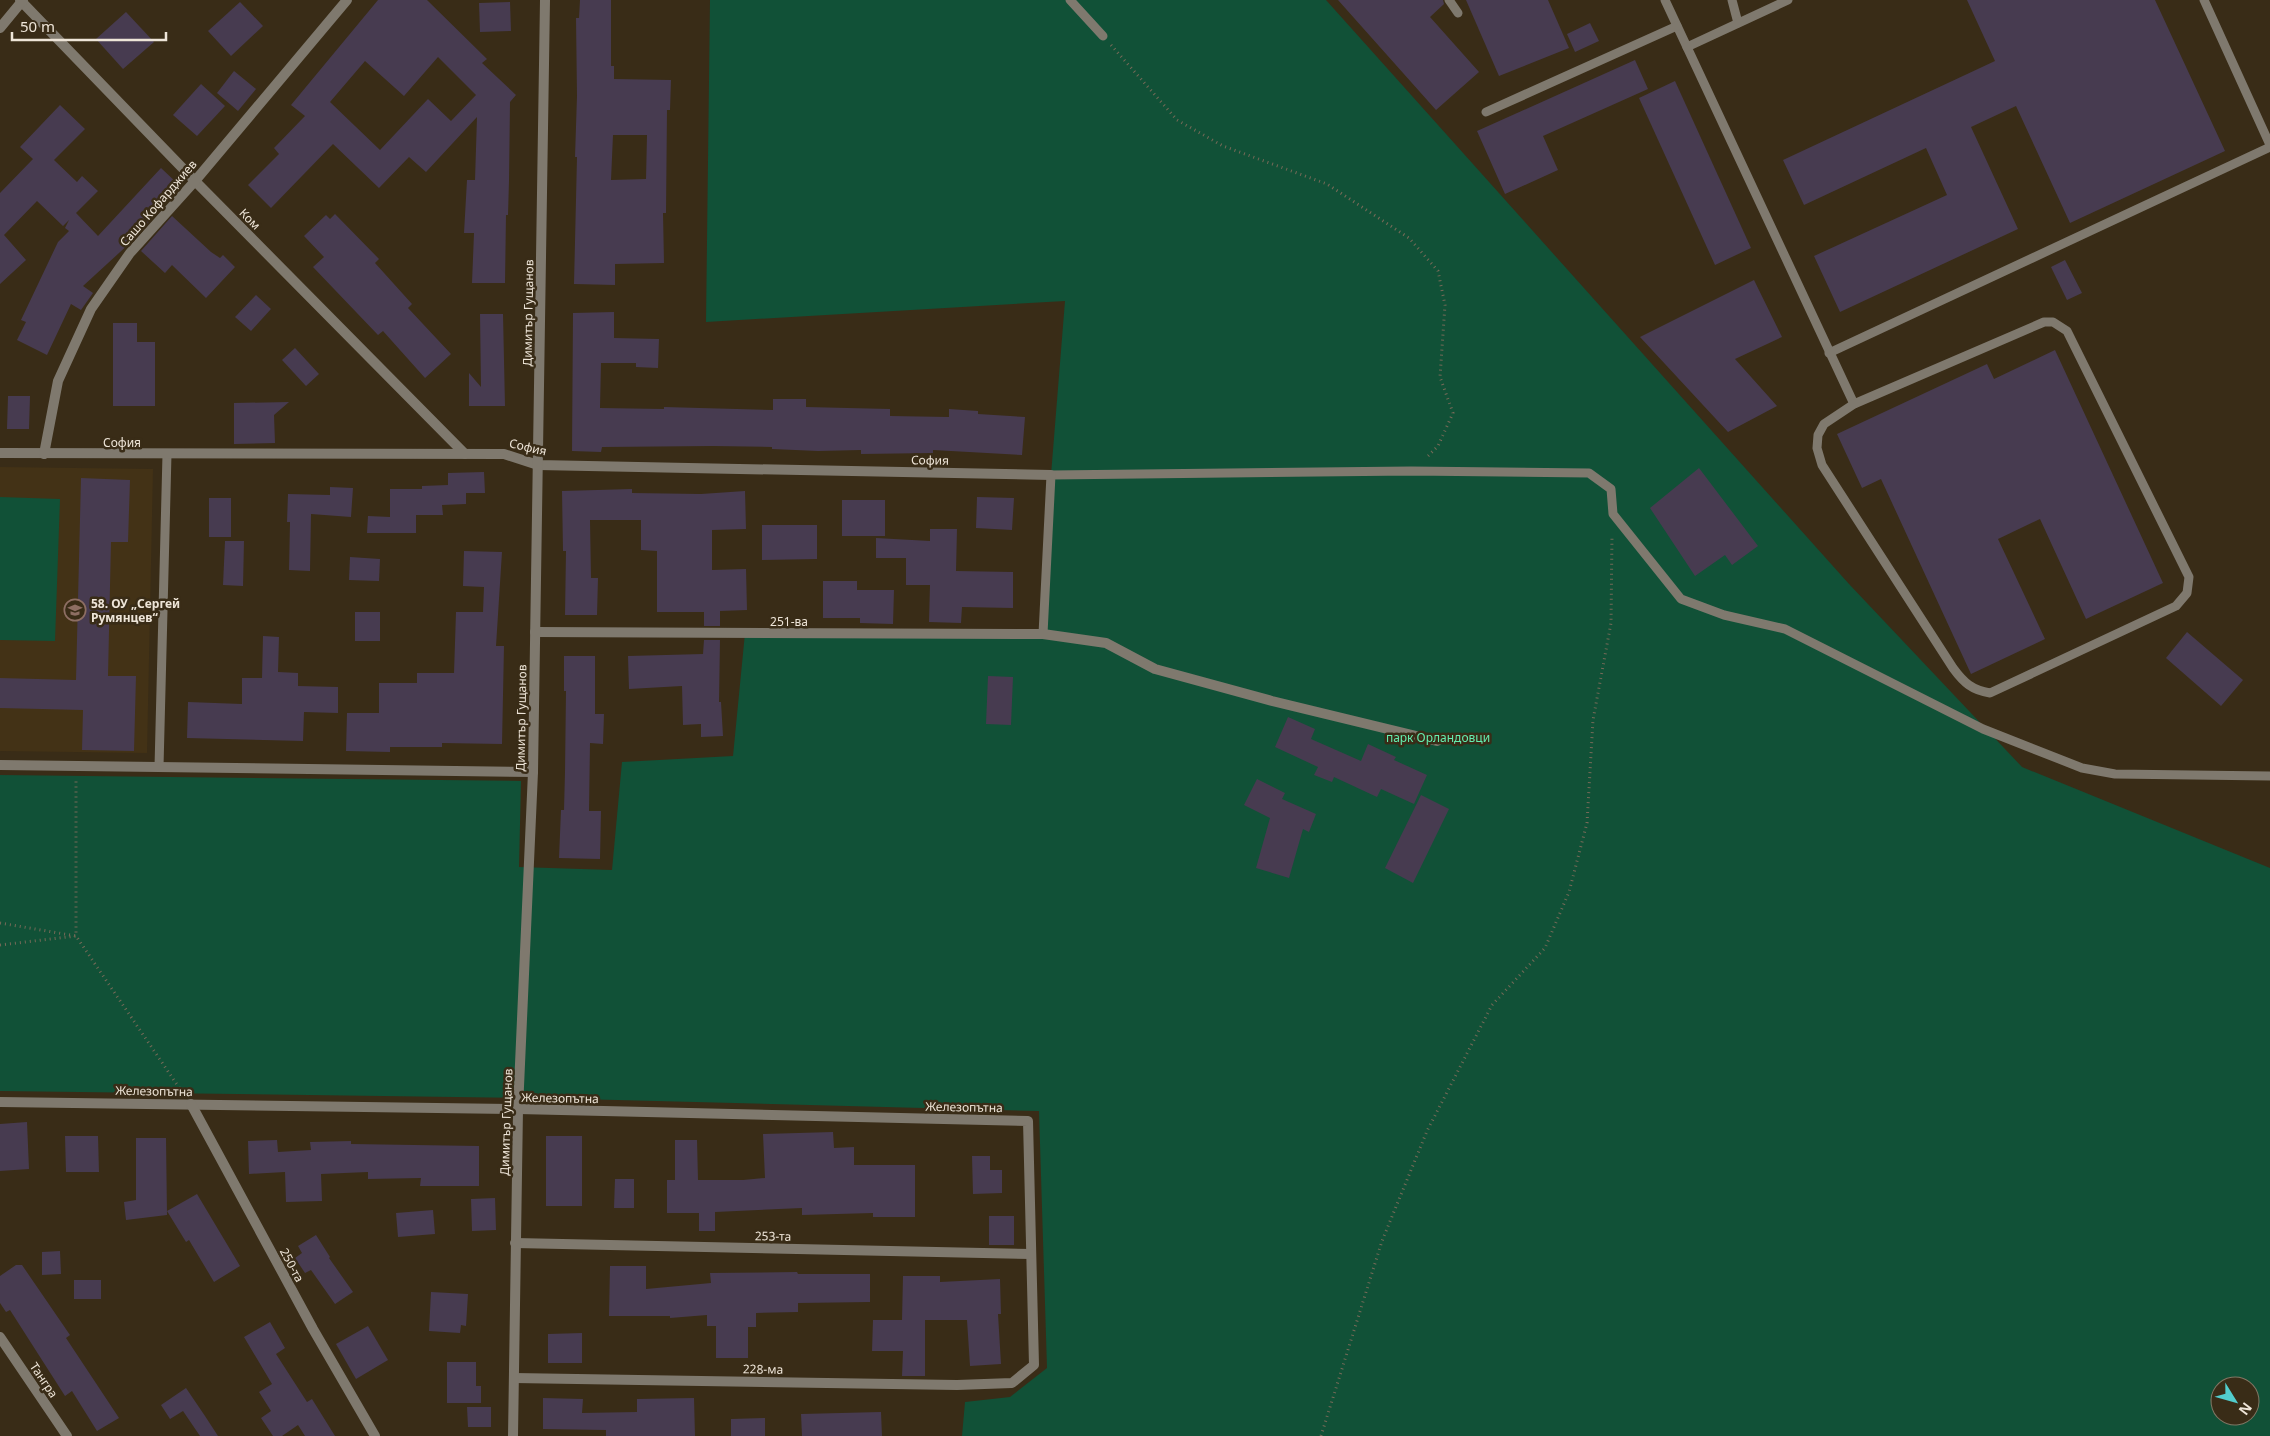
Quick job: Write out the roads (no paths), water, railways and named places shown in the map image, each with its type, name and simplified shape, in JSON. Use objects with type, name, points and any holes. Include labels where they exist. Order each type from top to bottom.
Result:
[{"type":"street","name":"Сашо Кофарджиев","points":[[44,454],[58,381],[91,309],[130,253],[195,181],[347,0]]},
{"type":"street","name":"Димитър Гущанов","points":[[513,1436],[518,1109],[533,772],[545,0]]},
{"type":"street","name":"Ком","points":[[21,1],[195,181],[465,454]]},
{"type":"street","points":[[0,28],[21,1]]},
{"type":"street","name":"София","points":[[0,453],[504,454],[538,465],[1051,474]]},
{"type":"street","name":"251-ва","points":[[535,632],[1043,634],[1106,643],[1155,669],[1272,701],[1437,741]]},
{"type":"street","points":[[0,765],[533,772]]},
{"type":"street","name":"Железопътна","points":[[0,1102],[518,1109],[1028,1121],[1031,1254]]},
{"type":"street","name":"250-та","points":[[191,1104],[313,1329],[375,1436]]},
{"type":"street","name":"253-та","points":[[515,1243],[1031,1254]]},
{"type":"street","name":"228-ма","points":[[514,1378],[958,1385],[1012,1383],[1034,1365],[1031,1254]]},
{"type":"street","name":"Тангра","points":[[0,1337],[66,1436]]},
{"type":"lane","points":[[1070,0],[1103,36]]},
{"type":"lane","points":[[1449,0],[1458,13]]},
{"type":"lane","points":[[1665,0],[1854,404]]},
{"type":"lane","points":[[1732,0],[1738,23]]},
{"type":"lane","points":[[1687,47],[1788,0]]},
{"type":"lane","points":[[1829,353],[2270,146],[2204,0]]},
{"type":"lane","points":[[1486,112],[1677,26]]},
{"type":"lane","points":[[2044,322],[2053,322],[2067,332],[2189,577],[2187,593],[2176,606],[1990,693],[1975,690],[1963,683],[1822,465],[1817,448],[1818,435],[1824,424],[1854,404],[2044,322]]},
{"type":"lane","points":[[160,767],[167,454]]},
{"type":"lane","points":[[1043,634],[1051,474],[1411,471],[1590,473],[1611,489],[1612,514],[1680,599],[1724,615],[1785,629],[2001,736],[2082,768],[2115,774],[2270,776]]},
{"type":"place","name":"58. ОУ „Сергей Румянцев“","points":[[75,610]]},
{"type":"park label","name":"парк Орландовци","points":[[1438,737]]}]
